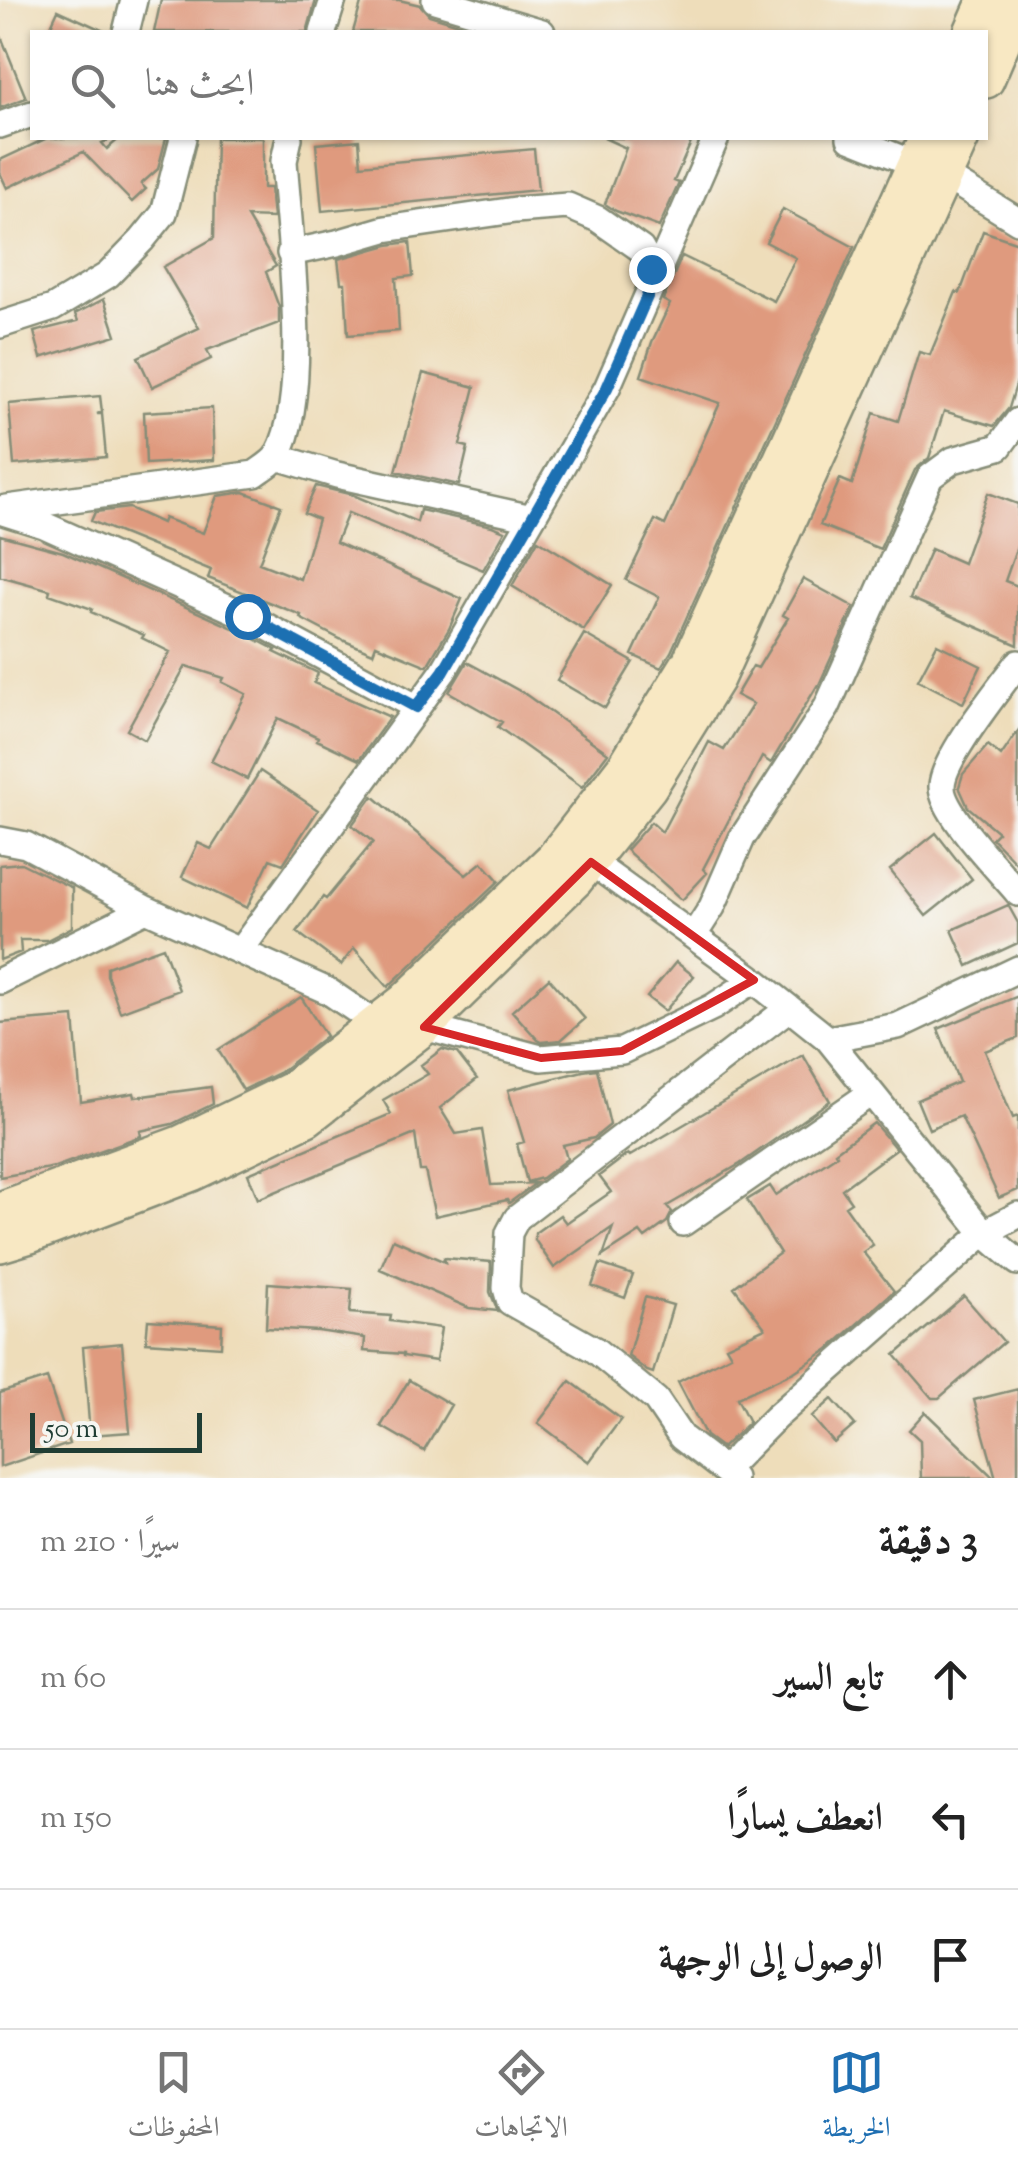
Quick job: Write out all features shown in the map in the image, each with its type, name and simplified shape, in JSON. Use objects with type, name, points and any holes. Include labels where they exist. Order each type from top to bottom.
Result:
[{"type":"main road","points":[[973,30],[986,0]]},
{"type":"main road","points":[[988,75],[1018,5]]},
{"type":"main road","points":[[0,1210],[180,1144],[291,1090],[378,1025],[554,858],[626,768],[690,662],[929,159],[958,140]]},
{"type":"main road","points":[[0,1244],[192,1173],[307,1118],[424,1027],[576,880],[650,787],[716,679],[929,159]]},
{"type":"street","points":[[126,30],[134,0]]},
{"type":"street","points":[[324,30],[333,0]]},
{"type":"street","points":[[435,0],[535,30]]},
{"type":"street","points":[[0,125],[30,115]]},
{"type":"street","points":[[0,325],[53,308],[108,275],[164,213],[183,140]]},
{"type":"street","points":[[0,510],[255,474],[277,457],[288,426],[295,378],[284,162],[290,140]]},
{"type":"street","points":[[240,951],[443,672],[607,388],[715,140]]},
{"type":"street","points":[[858,140],[929,159],[1018,221]]},
{"type":"street","points":[[290,253],[386,228],[568,206],[598,219],[641,249],[656,276]]},
{"type":"street","points":[[694,936],[712,907],[742,838],[827,706],[930,477],[953,460],[999,446],[1018,421]]},
{"type":"street","points":[[277,457],[337,475],[532,518]]},
{"type":"street","points":[[0,510],[247,616],[416,707]]},
{"type":"street","points":[[1018,664],[949,762],[942,788],[950,812],[1018,893]]},
{"type":"street","points":[[0,840],[26,845],[146,909],[328,991],[378,1025]]},
{"type":"street","points":[[590,862],[754,980],[828,1039],[984,1233],[1018,1262]]},
{"type":"street","points":[[0,981],[146,909]]},
{"type":"street","points":[[828,1039],[898,1026],[1018,969]]},
{"type":"street","points":[[424,1027],[541,1058],[622,1051],[713,1008],[754,980]]},
{"type":"street","points":[[788,1008],[517,1218],[508,1234],[506,1288],[510,1302],[595,1350],[656,1400],[681,1438],[729,1474],[775,1418],[984,1233],[1018,1214]]},
{"type":"street","points":[[683,1223],[871,1093]]},
{"type":"highlighted area","points":[[591,862],[754,980],[622,1051],[541,1058],[424,1027]]},
{"type":"building","points":[[161,0],[316,0],[308,30],[154,30]]},
{"type":"building","points":[[362,0],[399,0],[420,5],[429,15],[462,25],[461,30],[354,30]]},
{"type":"building","points":[[58,10],[102,30],[49,30]]},
{"type":"building","points":[[0,34],[26,98],[0,108]]},
{"type":"building","points":[[43,140],[109,140],[102,143],[107,149],[118,140],[165,140],[158,169],[141,184],[146,189],[132,202],[83,152],[7,188],[0,173],[0,160]]},
{"type":"building","points":[[216,140],[263,140],[263,188],[270,188],[273,218],[247,217],[276,266],[266,272],[279,307],[279,323],[207,350],[211,359],[152,387],[138,357],[199,328],[163,267],[214,238]]},
{"type":"building","points":[[359,140],[361,165],[534,149],[538,190],[322,211],[316,144]]},
{"type":"building","points":[[608,140],[692,140],[674,181],[679,183],[659,227],[605,204],[626,148]]},
{"type":"building","points":[[783,209],[854,247],[661,668],[632,655],[659,597],[626,580],[655,520],[665,525],[720,403],[641,376],[670,304],[663,300],[682,256],[774,301],[796,258],[766,242]]},
{"type":"building","points":[[983,231],[1018,243],[1018,378],[1009,408],[994,426],[944,411],[929,458],[915,470],[880,549],[820,525],[840,479],[852,484],[874,413],[898,421],[919,352],[930,355],[956,292],[960,293]]},
{"type":"building","points":[[410,242],[413,276],[396,278],[399,331],[348,335],[345,283],[341,283],[338,259]]},
{"type":"building","points":[[104,299],[116,335],[41,358],[34,332],[78,321],[75,314]]},
{"type":"building","points":[[423,373],[475,387],[460,445],[468,447],[459,485],[396,471]]},
{"type":"building","points":[[100,396],[102,412],[97,414],[102,414],[106,457],[14,465],[9,404]]},
{"type":"building","points":[[212,408],[214,460],[146,464],[144,412]]},
{"type":"building","points":[[316,486],[353,495],[417,522],[420,510],[505,531],[483,570],[348,513],[336,542],[462,599],[427,666],[376,645],[373,653],[340,639],[300,618],[301,615],[208,578],[211,570],[91,521],[95,512],[129,508],[162,523],[164,518],[203,533],[217,496],[244,492],[281,506],[259,563],[300,579],[318,519],[304,513]]},
{"type":"building","points":[[988,493],[1018,504],[1018,544],[1005,581],[1018,586],[1018,645],[910,598],[931,549],[963,563]]},
{"type":"building","points":[[0,535],[63,552],[240,631],[318,673],[314,683],[390,717],[359,760],[278,718],[247,779],[211,761],[246,694],[222,682],[224,678],[186,666],[145,740],[127,730],[170,652],[142,638],[144,635],[91,612],[92,609],[49,594],[50,590],[0,576]]},
{"type":"building","points":[[538,540],[612,585],[584,630],[512,586]]},
{"type":"building","points":[[803,579],[854,607],[818,687],[771,763],[762,757],[703,869],[707,873],[682,900],[626,850],[651,822],[662,832],[709,742],[724,750],[753,704],[736,695],[753,666],[758,668],[788,618],[783,615]]},
{"type":"building","points":[[584,634],[633,662],[605,708],[557,680]]},
{"type":"building","points":[[937,644],[981,666],[963,703],[918,680]]},
{"type":"building","points":[[467,662],[525,694],[608,753],[582,787],[498,727],[502,722],[449,692]]},
{"type":"building","points":[[1018,731],[1018,865],[992,838],[998,832],[968,807],[959,787],[963,774],[988,745],[1001,756]]},
{"type":"building","points":[[260,771],[318,810],[283,864],[270,859],[247,908],[182,877],[198,843],[211,849]]},
{"type":"building","points":[[373,796],[466,875],[482,862],[499,881],[388,987],[354,948],[341,965],[297,932],[373,842],[352,825]]},
{"type":"building","points":[[936,833],[972,879],[926,916],[890,870]]},
{"type":"building","points":[[21,863],[72,888],[72,927],[47,940],[20,940],[21,952],[0,960],[0,865]]},
{"type":"building","points":[[1008,905],[1018,923],[1018,943],[968,966],[952,930]]},
{"type":"building","points":[[163,947],[179,990],[120,1012],[107,967]]},
{"type":"building","points":[[676,962],[694,976],[665,1011],[647,997]]},
{"type":"building","points":[[549,978],[585,1019],[561,1040],[542,1042],[512,1011]]},
{"type":"building","points":[[1018,996],[1018,1038],[985,1051],[1013,1118],[1018,1116],[1018,1190],[999,1198],[961,1116],[929,1129],[917,1100],[959,1082],[938,1029]]},
{"type":"building","points":[[301,997],[326,1036],[280,1072],[243,1090],[218,1050]]},
{"type":"building","points":[[74,1017],[81,1102],[211,1087],[213,1104],[172,1124],[140,1131],[141,1136],[55,1167],[0,1177],[0,1023]]},
{"type":"building","points":[[442,1049],[457,1053],[477,1079],[440,1108],[456,1134],[482,1130],[491,1185],[536,1183],[509,1203],[507,1200],[435,1216],[425,1171],[420,1171],[415,1134],[258,1199],[248,1174],[391,1114],[383,1100],[428,1074],[421,1065]]},
{"type":"building","points":[[803,1055],[830,1101],[740,1164],[667,1206],[672,1212],[667,1222],[645,1238],[640,1232],[603,1256],[613,1227],[554,1268],[535,1240],[535,1233],[560,1215],[566,1223],[611,1192],[599,1176],[628,1154]]},
{"type":"building","points":[[597,1069],[610,1125],[594,1138],[563,1145],[567,1159],[542,1178],[527,1182],[517,1144],[524,1142],[508,1090]]},
{"type":"building","points":[[874,1123],[896,1149],[842,1189],[851,1202],[845,1206],[873,1245],[863,1252],[894,1291],[829,1349],[794,1372],[737,1398],[749,1422],[722,1448],[706,1436],[678,1382],[731,1355],[726,1346],[765,1328],[734,1287],[780,1253],[747,1200],[770,1186],[776,1195],[837,1155],[835,1152]]},
{"type":"building","points":[[393,1239],[445,1262],[444,1258],[491,1262],[490,1292],[498,1311],[469,1308],[380,1269]]},
{"type":"building","points":[[600,1264],[633,1275],[625,1298],[592,1286]]},
{"type":"building","points":[[268,1283],[352,1289],[350,1313],[391,1316],[390,1321],[441,1328],[436,1361],[364,1351],[365,1338],[266,1328]]},
{"type":"building","points":[[964,1296],[1004,1342],[939,1398],[932,1398],[895,1355]]},
{"type":"building","points":[[645,1297],[673,1305],[653,1373],[628,1356]]},
{"type":"building","points":[[148,1320],[222,1325],[221,1347],[146,1342]]},
{"type":"building","points":[[122,1343],[130,1432],[90,1435],[83,1347]]},
{"type":"building","points":[[47,1378],[69,1444],[0,1467],[0,1393]]},
{"type":"building","points":[[409,1380],[451,1405],[424,1451],[381,1426]]},
{"type":"building","points":[[570,1381],[621,1419],[589,1462],[538,1423]]},
{"type":"building","points":[[1018,1389],[1018,1478],[996,1478],[974,1400]]},
{"type":"building","points":[[832,1399],[855,1425],[834,1443],[812,1417]]},
{"type":"building","points":[[925,1412],[994,1478],[921,1478],[920,1440],[909,1430]]},
{"type":"route","points":[[247,616],[416,707],[443,672],[607,388],[656,276],[651,269]]}]
